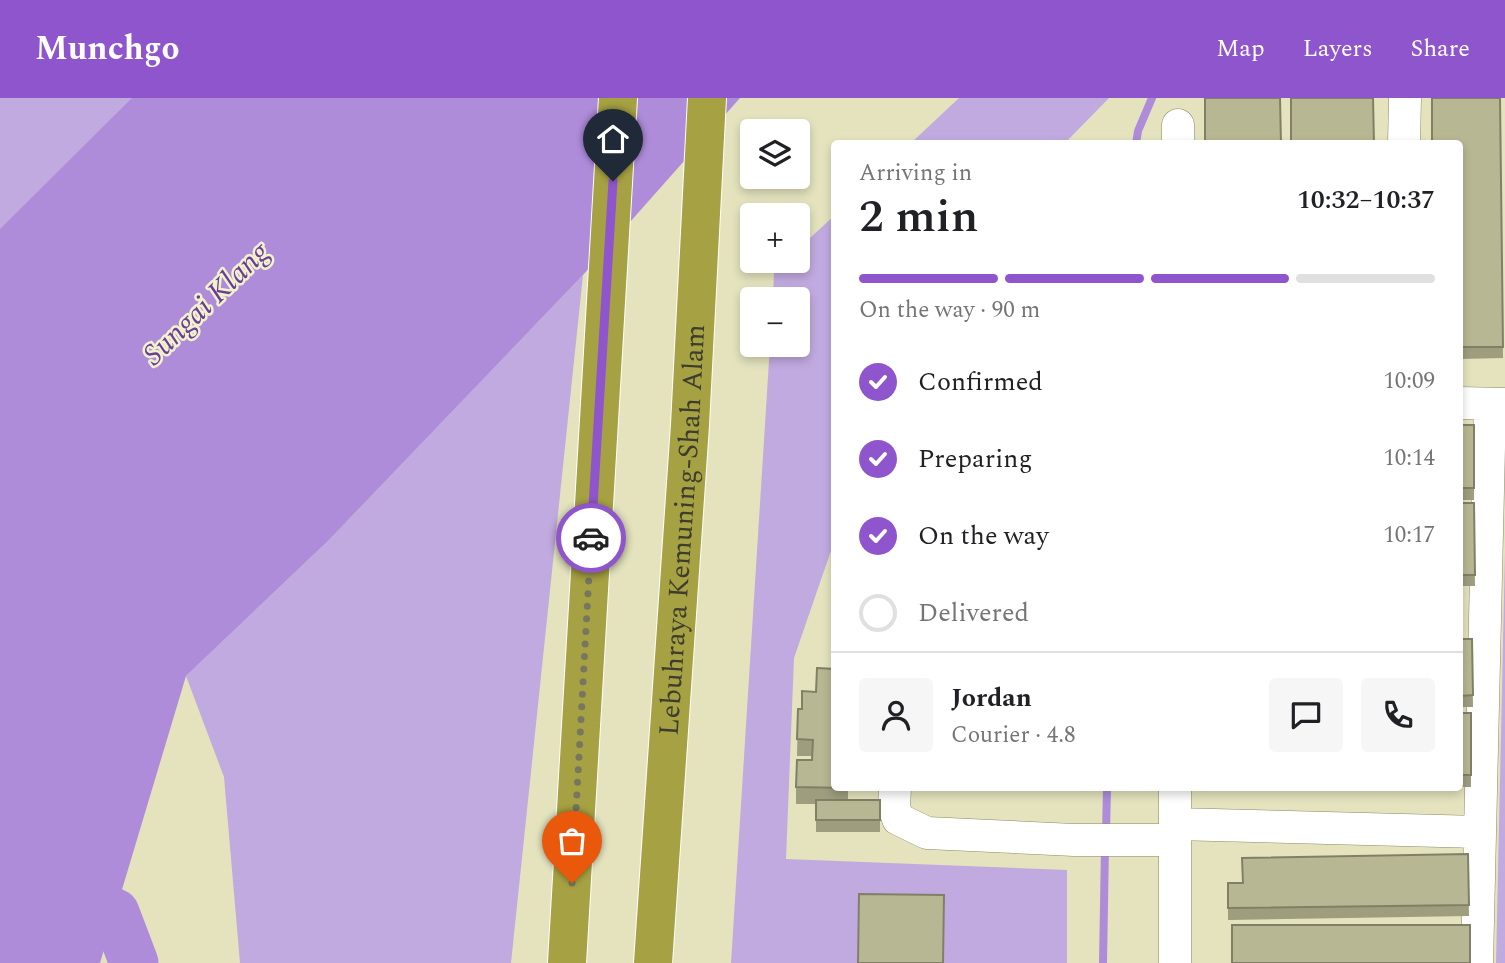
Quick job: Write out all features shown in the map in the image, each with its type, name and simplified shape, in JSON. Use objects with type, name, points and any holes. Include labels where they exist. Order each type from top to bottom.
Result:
[{"type":"highway","points":[[567,963],[618,98]]},
{"type":"highway","name":"Lebuhraya Kemuning-Shah Alam","points":[[653,963],[690,425],[707,98]]},
{"type":"street","points":[[1404,140],[1405,98]]},
{"type":"street","points":[[1477,963],[1479,832],[1472,620],[1485,404]]},
{"type":"street","points":[[895,791],[894,807],[898,819],[927,833],[1074,840],[1139,840],[1175,832],[1479,832]]},
{"type":"street","points":[[1175,791],[1175,963]]},
{"type":"shaded area","points":[[0,98],[137,98],[0,230]]},
{"type":"shaded area","points":[[959,98],[1109,98],[1068,140],[914,140]]},
{"type":"shaded area","points":[[831,219],[831,551],[794,658],[786,859],[1067,870],[1067,963],[731,963],[769,357],[810,357],[810,287],[773,287],[774,273],[810,273],[810,238]]},
{"type":"shaded area","points":[[583,275],[511,963],[240,963],[224,777],[186,676],[328,541]]},
{"type":"shaded area","points":[[1505,551],[1505,963],[1496,963]]},
{"type":"water","name":"Sungai Klang","points":[[132,98],[740,98],[583,275],[328,541],[186,676],[100,963],[0,963],[0,229]]},
{"type":"building","points":[[1205,98],[1280,98],[1281,140],[1205,140]]},
{"type":"building","points":[[1291,98],[1373,98],[1374,140],[1291,140]]},
{"type":"building","points":[[1432,98],[1500,98],[1503,347],[1463,347],[1463,140],[1432,140]]},
{"type":"building","points":[[1463,425],[1474,425],[1474,488],[1463,488]]},
{"type":"building","points":[[1463,503],[1474,503],[1475,575],[1463,575]]},
{"type":"building","points":[[1463,639],[1472,639],[1473,695],[1463,696]]},
{"type":"building","points":[[817,668],[831,669],[831,788],[796,787],[797,760],[812,760],[813,740],[797,739],[798,709],[802,709],[802,691],[816,692]]},
{"type":"building","points":[[1463,713],[1471,713],[1471,775],[1463,775]]},
{"type":"building","points":[[816,800],[880,800],[880,820],[816,820]]},
{"type":"building","points":[[1468,854],[1469,905],[1228,908],[1228,883],[1243,883],[1242,858]]},
{"type":"building","points":[[859,894],[944,895],[943,963],[858,963]]},
{"type":"building","points":[[1232,925],[1470,925],[1470,963],[1232,963]]},
{"type":"waterway","points":[[1137,140],[1152,98]]},
{"type":"waterway","points":[[1106,834],[1107,791]]},
{"type":"waterway","points":[[1103,963],[1105,846]]},
{"type":"waterway","points":[[0,864],[115,913],[134,963]]},
{"type":"way so far","points":[[572,883],[591,538]]},
{"type":"route","points":[[591,538],[613,181]]}]
